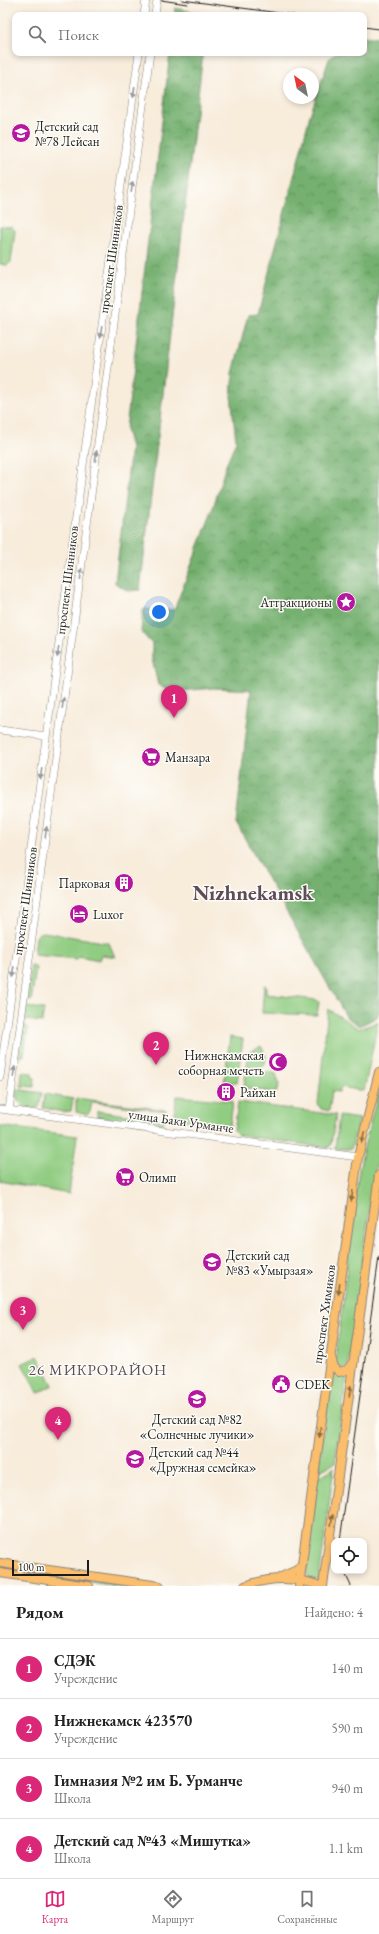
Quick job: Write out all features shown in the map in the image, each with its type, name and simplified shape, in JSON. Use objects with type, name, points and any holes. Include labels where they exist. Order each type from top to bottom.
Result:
[{"type":"main road","name":"проспект Химиков","points":[[300,1583],[358,1157],[379,1072]]},
{"type":"main road","points":[[279,1578],[321,1586],[354,1361],[379,1175]]},
{"type":"main road","points":[[331,1354],[334,1368],[339,1372],[347,1370],[354,1361]]},
{"type":"main road","points":[[248,1585],[279,1578],[297,1570],[303,1562]]},
{"type":"main road","points":[[0,1563],[160,1586]]},
{"type":"main road","points":[[0,1573],[89,1586]]},
{"type":"street","points":[[144,12],[146,0]]},
{"type":"street","points":[[155,12],[157,0]]},
{"type":"street","name":"проспект Шинников","points":[[0,1078],[139,56]]},
{"type":"street","name":"проспект Шинников","points":[[9,1110],[150,56]]},
{"type":"street","points":[[138,62],[149,63]]},
{"type":"street","points":[[0,730],[46,736]]},
{"type":"street","name":"улица Баки Урманче","points":[[0,1109],[358,1157]]},
{"type":"green space","points":[[175,8],[193,12],[174,12]]},
{"type":"green space","points":[[367,37],[379,37],[379,1012],[377,1017],[360,1026],[347,1018],[236,823],[251,690],[214,688],[171,692],[158,685],[152,659],[152,644],[141,632],[143,609],[174,610],[211,514],[227,462],[236,441],[231,396],[233,373],[248,315],[258,314],[310,115],[314,104],[319,104],[319,88],[329,59],[332,56],[367,56]]},
{"type":"green space","points":[[170,56],[203,56],[140,590],[128,591],[115,583],[131,448],[126,429]]},
{"type":"green space","points":[[0,226],[12,227],[15,231],[11,262],[7,265],[0,264]]},
{"type":"green space","points":[[44,932],[109,943],[115,957],[101,955],[99,960],[78,956],[77,959],[34,955],[36,937],[39,933]]},
{"type":"green space","points":[[31,965],[36,968],[31,1001],[27,1001]]},
{"type":"green space","points":[[264,985],[266,986],[266,994],[317,1000],[319,1002],[317,1015],[262,1013]]},
{"type":"green space","points":[[26,1007],[44,1009],[42,1022],[26,1020],[24,1017]]},
{"type":"green space","points":[[328,1009],[359,1029],[378,1022],[364,1091],[341,1087],[339,1092],[332,1091],[329,1111],[321,1109],[318,1104]]},
{"type":"green space","points":[[26,1025],[28,1028],[24,1055],[21,1057],[19,1055],[23,1026]]},
{"type":"green space","points":[[230,1037],[243,1039],[237,1083],[224,1082]]},
{"type":"green space","points":[[261,1046],[266,1056],[265,1064],[255,1070],[258,1076],[269,1071],[276,1074],[279,1085],[276,1093],[246,1088],[244,1086],[249,1052]]},
{"type":"green space","points":[[22,1072],[32,1073],[32,1077],[35,1078],[34,1087],[21,1086]]},
{"type":"green space","points":[[15,1089],[42,1093],[39,1107],[30,1109],[22,1105],[15,1094]]},
{"type":"green space","points":[[379,1090],[379,1152],[374,1178],[348,1365],[344,1369],[337,1368],[335,1361],[342,1314],[352,1218],[361,1160]]},
{"type":"green space","points":[[45,1094],[73,1099],[71,1111],[64,1112],[43,1108]]},
{"type":"green space","points":[[177,1096],[233,1101],[230,1126],[173,1119]]},
{"type":"green space","points":[[76,1098],[167,1110],[165,1111],[92,1102],[90,1112],[87,1115],[76,1112]]},
{"type":"green space","points":[[238,1102],[336,1115],[331,1144],[328,1148],[238,1135],[234,1131]]},
{"type":"green space","points":[[97,1111],[164,1120],[163,1125],[161,1126],[97,1117]]},
{"type":"green space","points":[[339,1116],[360,1119],[351,1149],[335,1149]]},
{"type":"green space","points":[[0,1126],[77,1136],[69,1194],[0,1181]]},
{"type":"green space","points":[[38,1356],[53,1385],[38,1393],[22,1364]]},
{"type":"green space","points":[[334,1373],[340,1376],[347,1376],[335,1463],[318,1472],[328,1398]]},
{"type":"green space","points":[[334,1468],[319,1580],[307,1578],[307,1565],[317,1478]]},
{"type":"green space","points":[[0,1568],[136,1586],[118,1586],[0,1570]]},
{"type":"tram line","points":[[161,0],[187,4]]},
{"type":"tram line","points":[[182,0],[272,12]]},
{"type":"tram line","points":[[367,27],[379,29]]},
{"type":"tram line","points":[[340,1538],[379,1257]]},
{"type":"tram line","points":[[345,1574],[351,1586]]},
{"type":"place","name":"Детский сад №78 Лейсан","points":[[21,133]]},
{"type":"place","name":"Аттракционы","points":[[346,602]]},
{"type":"place","name":"СДЭК","points":[[174,718]]},
{"type":"place","name":"Манзара","points":[[151,757]]},
{"type":"place","name":"Парковая","points":[[124,883]]},
{"type":"place","name":"Luxor","points":[[79,914]]},
{"type":"place","name":"Нижнекамская соборная мечеть","points":[[278,1062]]},
{"type":"place","name":"Нижнекамск 423570","points":[[156,1065]]},
{"type":"place","name":"Райхан","points":[[226,1092]]},
{"type":"place","name":"Олимп","points":[[125,1177]]},
{"type":"place","name":"Детский сад №83 «Умырзая»","points":[[212,1262]]},
{"type":"place","name":"Гимназия №2 им Б. Урманче","points":[[23,1330]]},
{"type":"place","name":"CDEK","points":[[281,1384]]},
{"type":"place","name":"Детский сад №82 «Солнечные лучики»","points":[[197,1399]]},
{"type":"place","name":"Детский сад №43 «Мишутка»","points":[[58,1440]]},
{"type":"place","name":"Детский сад №44 «Дружная семейка»","points":[[135,1459]]},
{"type":"district","name":"Nizhnekamsk","points":[[253,892]]},
{"type":"district","name":"26 МИКРОРАЙОН","points":[[98,1369]]}]
